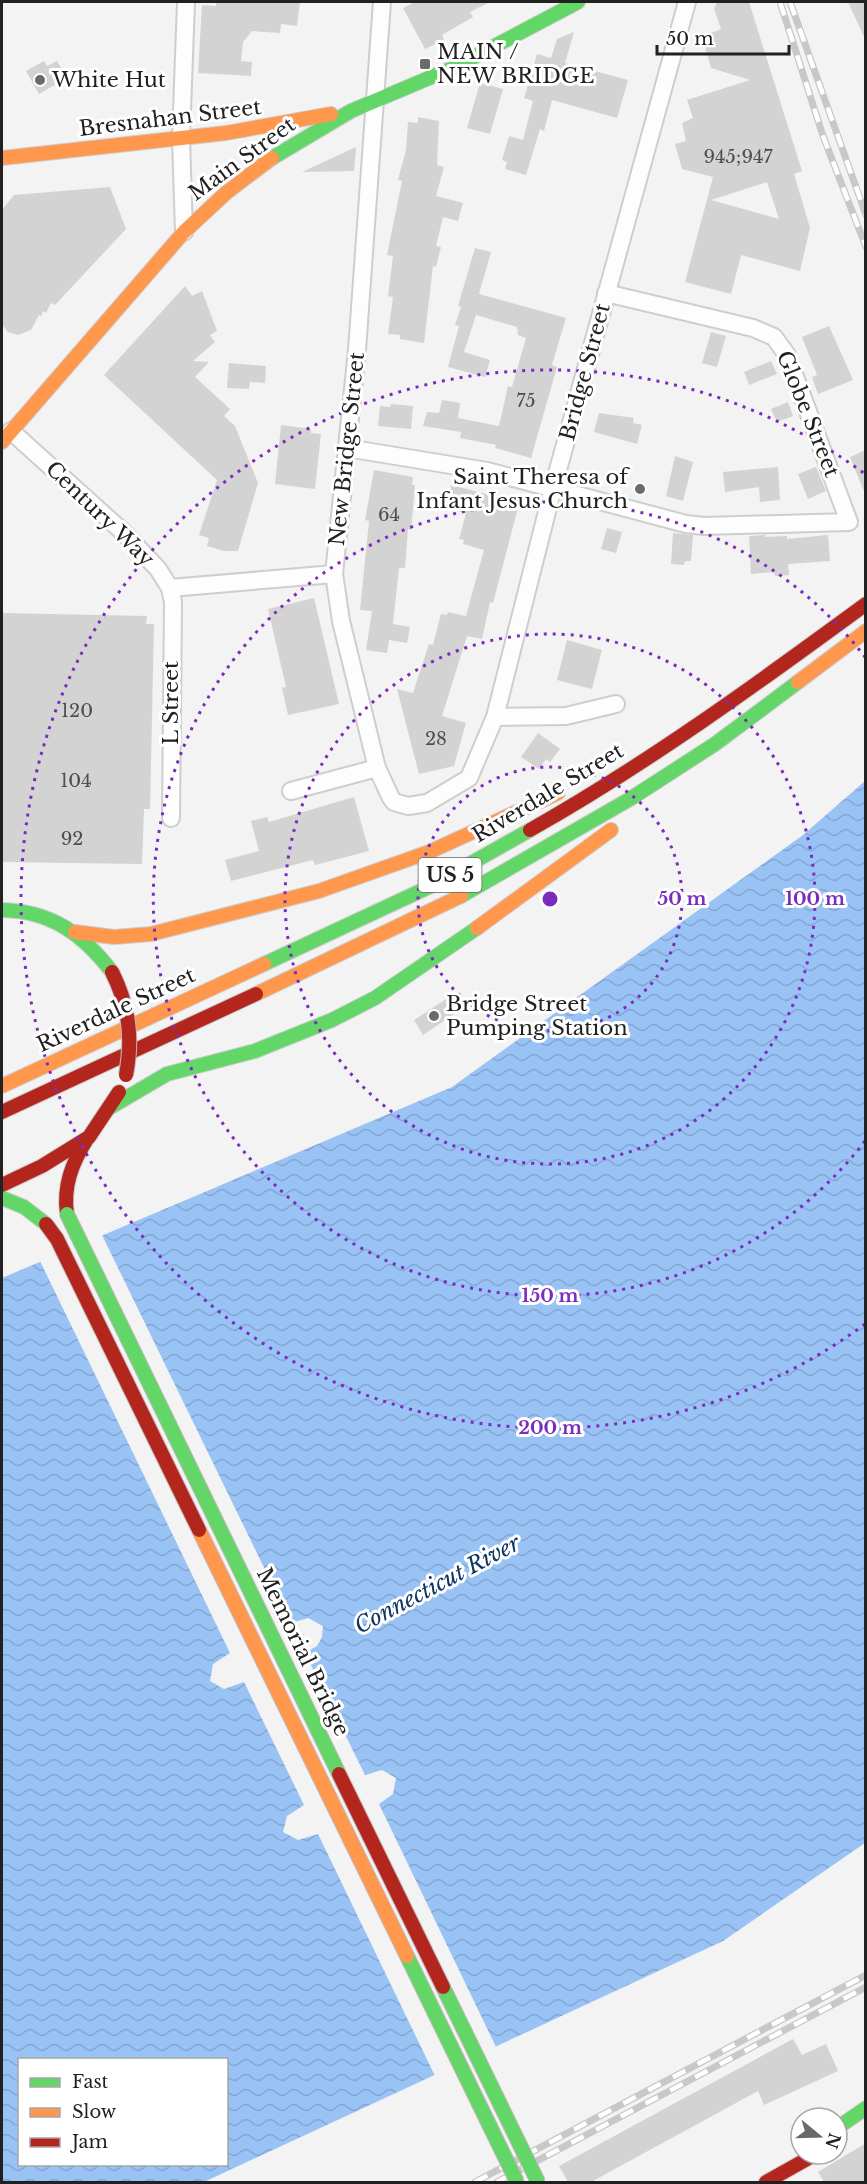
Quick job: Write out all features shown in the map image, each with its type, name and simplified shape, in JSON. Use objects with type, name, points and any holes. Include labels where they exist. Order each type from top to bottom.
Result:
[{"type":"main road","name":"Main Street","points":[[6,436],[184,232],[223,195],[300,140],[376,99],[437,76],[578,2]]},
{"type":"main road","name":"Bresnahan Street","points":[[2,158],[292,123],[352,108],[376,99]]},
{"type":"main road","name":"Riverdale Street","points":[[2,1086],[429,887],[578,803],[708,717],[866,604]]},
{"type":"main road","name":"US 5","points":[[2,1112],[444,906],[630,799],[715,744],[866,631]]},
{"type":"main road","points":[[594,774],[708,717]]},
{"type":"main road","points":[[109,1108],[167,1074],[255,1051],[332,1020],[397,985],[617,825],[715,744]]},
{"type":"main road","points":[[2,899],[59,922],[75,932],[100,938],[131,939],[349,882],[448,844],[574,785]]},
{"type":"main road","points":[[2,910],[29,910]]},
{"type":"main road","name":"Memorial Bridge","points":[[75,932],[91,946],[112,972],[124,999],[130,1021],[131,1043],[126,1075],[109,1108],[89,1137],[68,1178],[65,1196],[67,1214],[538,2182]]},
{"type":"main road","points":[[2,1185],[42,1166],[89,1137]]},
{"type":"main road","name":"Memorial Bridge","points":[[2,1198],[24,1207],[46,1224],[62,1250],[517,2182]]},
{"type":"main road","points":[[849,2120],[866,2108]]},
{"type":"main road","points":[[849,2137],[866,2126]]},
{"type":"main road","points":[[766,2182],[792,2166]]},
{"type":"street","points":[[184,232],[181,138],[186,2]]},
{"type":"street","name":"New Bridge Street","points":[[382,2],[357,350],[334,574],[341,621],[377,768],[390,798],[394,802],[408,806],[427,803],[463,784],[471,776]]},
{"type":"street","name":"Bridge Street","points":[[471,776],[495,717],[606,293],[687,2]]},
{"type":"street","name":"Globe Street","points":[[554,489],[664,518],[704,526],[849,522],[787,355],[774,337],[753,328],[606,293]]},
{"type":"street","name":"Century Way","points":[[6,436],[123,531],[158,569],[170,588],[334,574]]},
{"type":"street","points":[[347,448],[468,467],[554,489]]},
{"type":"street","name":"L Street","points":[[170,588],[173,602],[171,818]]},
{"type":"street","points":[[495,717],[566,716],[616,704]]},
{"type":"street","points":[[291,790],[377,768]]},
{"type":"water","name":"Connecticut River","points":[[865,781],[865,1843],[723,1941],[204,2182],[2,2182],[2,1278],[452,1087],[803,835]]},
{"type":"pier","points":[[101,1233],[291,1623],[308,1618],[323,1626],[322,1637],[317,1646],[305,1653],[365,1775],[382,1770],[396,1778],[393,1794],[379,1804],[497,2049],[436,2078],[318,1834],[298,1840],[283,1832],[287,1816],[304,1805],[244,1682],[224,1689],[210,1681],[213,1664],[230,1653],[39,1259]]},
{"type":"building","points":[[216,2],[300,2],[297,26],[281,24],[280,33],[252,31],[243,42],[241,61],[252,62],[251,76],[198,73],[202,5],[216,6]]},
{"type":"building","points":[[415,2],[490,2],[470,12],[473,17],[442,35],[444,40],[425,49],[403,8]]},
{"type":"building","points":[[717,2],[749,2],[802,171],[794,174],[810,228],[800,271],[741,255],[731,294],[685,282],[713,177],[682,169],[675,144],[686,141],[682,123],[693,118],[687,100],[750,80],[711,68],[704,43],[711,41],[709,34],[721,29],[714,9]],"holes":[[[767,182],[779,219],[711,200]]]},
{"type":"building","points":[[848,2],[866,2],[866,41]]},
{"type":"building","points":[[574,32],[565,63],[628,80],[617,118],[552,100],[544,131],[540,129],[526,175],[505,169],[507,162],[502,160],[509,136],[523,140],[533,101],[524,98],[537,54],[551,58],[557,39]]},
{"type":"building","points":[[44,61],[47,66],[57,61],[67,78],[39,94],[26,71]]},
{"type":"building","points":[[480,83],[503,89],[490,134],[467,128]]},
{"type":"building","points":[[418,117],[439,121],[437,165],[444,167],[436,196],[463,203],[458,221],[443,217],[436,246],[441,247],[436,267],[433,266],[424,343],[400,339],[400,335],[388,334],[393,297],[388,296],[393,256],[387,255],[402,181],[398,180],[406,150],[408,122],[418,123]]},
{"type":"building","points":[[356,147],[354,171],[302,172]]},
{"type":"building","points":[[110,187],[126,229],[55,305],[51,303],[46,313],[43,311],[41,317],[39,315],[31,330],[18,335],[8,332],[2,324],[2,210],[14,195]]},
{"type":"building","points":[[475,248],[491,252],[479,294],[566,318],[552,365],[557,367],[531,458],[495,448],[496,445],[460,438],[461,432],[423,426],[427,412],[439,413],[442,400],[460,403],[458,418],[499,426],[508,386],[512,387],[526,338],[518,335],[517,327],[476,315],[464,352],[490,360],[485,377],[448,367],[459,326],[455,325],[461,307],[458,306]]},
{"type":"building","points":[[185,286],[192,296],[202,291],[217,331],[210,335],[215,342],[193,361],[209,362],[195,377],[230,409],[224,416],[235,426],[258,483],[238,551],[224,551],[207,546],[209,538],[199,535],[217,480],[104,375]]},
{"type":"building","points":[[829,326],[853,380],[818,394],[812,377],[817,375],[802,337]]},
{"type":"building","points":[[711,332],[726,336],[717,367],[702,363]]},
{"type":"building","points":[[771,361],[777,374],[749,385],[744,372]]},
{"type":"building","points":[[229,363],[266,366],[265,383],[250,382],[249,389],[227,388]]},
{"type":"building","points":[[788,402],[793,416],[777,422],[771,409]]},
{"type":"building","points":[[391,404],[413,406],[411,429],[378,426],[380,406],[390,407]]},
{"type":"building","points":[[599,413],[634,418],[633,423],[642,425],[637,444],[594,432]]},
{"type":"building","points":[[281,425],[311,429],[311,433],[321,434],[315,489],[275,484]]},
{"type":"building","points":[[866,450],[866,494],[865,494],[850,457]]},
{"type":"building","points":[[675,456],[693,462],[683,501],[666,496]]},
{"type":"building","points":[[778,467],[780,500],[760,502],[759,487],[725,492],[723,472]]},
{"type":"building","points":[[816,467],[826,491],[808,499],[798,474]]},
{"type":"building","points":[[374,470],[413,477],[412,485],[415,485],[405,568],[399,568],[393,624],[410,627],[407,643],[389,640],[387,653],[366,650],[372,611],[360,610],[369,521],[365,520]]},
{"type":"building","points":[[451,485],[486,494],[487,490],[520,500],[493,603],[490,602],[482,639],[467,636],[442,716],[466,723],[454,766],[419,774],[397,689],[413,693],[429,644],[433,645],[441,614],[447,615],[448,612],[466,616],[484,550],[463,544],[464,540],[459,539],[466,513],[446,508]]},
{"type":"building","points":[[607,528],[622,532],[616,553],[601,549]]},
{"type":"building","points":[[673,533],[693,535],[691,561],[685,561],[684,565],[671,564]]},
{"type":"building","points":[[765,535],[765,537],[787,536],[787,539],[828,535],[830,561],[788,564],[789,575],[775,576],[774,572],[751,574],[749,536]]},
{"type":"building","points":[[314,598],[339,704],[288,715],[282,688],[286,687],[268,609]]},
{"type":"building","points":[[2,613],[147,616],[146,624],[154,624],[150,809],[144,809],[142,864],[2,862]]},
{"type":"building","points":[[567,640],[602,650],[592,689],[557,680]]},
{"type":"building","points":[[538,733],[560,749],[550,762],[546,759],[539,769],[521,757]]},
{"type":"building","points":[[354,797],[369,851],[315,865],[313,860],[231,881],[225,860],[259,851],[251,821],[267,817],[269,822]]},
{"type":"building","name":"Bridge Street Pumping Station","points":[[454,994],[463,1008],[423,1035],[414,1020]]},
{"type":"building","points":[[793,2039],[802,2055],[826,2044],[838,2071],[764,2105],[758,2091],[591,2182],[568,2182],[559,2166]]},
{"type":"building","points":[[866,2143],[866,2182],[824,2182],[818,2172],[828,2166],[849,2166],[849,2153]]},
{"type":"railway","points":[[780,2],[823,136],[866,247]]},
{"type":"railway","points":[[790,2],[866,215]]},
{"type":"railway","points":[[475,2182],[866,1975]]},
{"type":"railway","points":[[497,2182],[866,1987]]},
{"type":"traffic: fast","points":[[272,158],[351,111],[455,67],[578,2]]},
{"type":"traffic: fast","points":[[461,896],[630,799],[715,744],[798,682]]},
{"type":"traffic: fast","points":[[264,964],[429,887],[530,830]]},
{"type":"traffic: fast","points":[[2,910],[36,915],[64,927],[89,946],[112,972]]},
{"type":"traffic: fast","points":[[109,1108],[167,1074],[255,1051],[332,1020],[375,998],[477,928]]},
{"type":"traffic: fast","points":[[2,1198],[24,1207],[46,1224]]},
{"type":"traffic: fast","points":[[67,1214],[339,1774]]},
{"type":"traffic: fast","points":[[407,1956],[517,2182]]},
{"type":"traffic: fast","points":[[443,1987],[538,2182]]},
{"type":"traffic: fast","points":[[849,2120],[866,2108]]},
{"type":"traffic: slow","points":[[2,158],[226,133],[331,114]]},
{"type":"traffic: slow","points":[[2,442],[184,232],[227,192],[272,158]]},
{"type":"traffic: slow","points":[[798,682],[866,631]]},
{"type":"traffic: slow","points":[[75,932],[114,937],[151,934],[319,891],[429,852],[558,793]]},
{"type":"traffic: slow","points":[[477,928],[611,830]]},
{"type":"traffic: slow","points":[[256,994],[461,896]]},
{"type":"traffic: slow","points":[[2,1086],[264,964]]},
{"type":"traffic: slow","points":[[199,1530],[407,1956]]},
{"type":"traffic: jam","points":[[530,830],[659,751],[866,604]]},
{"type":"traffic: jam","points":[[112,972],[122,997],[128,1022],[129,1048],[126,1075]]},
{"type":"traffic: jam","points":[[2,1112],[256,994]]},
{"type":"traffic: jam","points":[[2,1185],[42,1166],[89,1137],[119,1092]]},
{"type":"traffic: jam","points":[[67,1214],[66,1194],[70,1175],[87,1139]]},
{"type":"traffic: jam","points":[[46,1224],[57,1239],[199,1530]]},
{"type":"traffic: jam","points":[[339,1774],[443,1987]]},
{"type":"traffic: jam","points":[[766,2182],[795,2166]]},
{"type":"place","name":"MAIN / NEW BRIDGE","points":[[425,64]]},
{"type":"place","name":"White Hut","points":[[40,80]]},
{"type":"place","name":"Saint Theresa of Infant Jesus Church","points":[[640,489]]},
{"type":"place","name":"Bridge Street Pumping Station","points":[[434,1016]]}]
